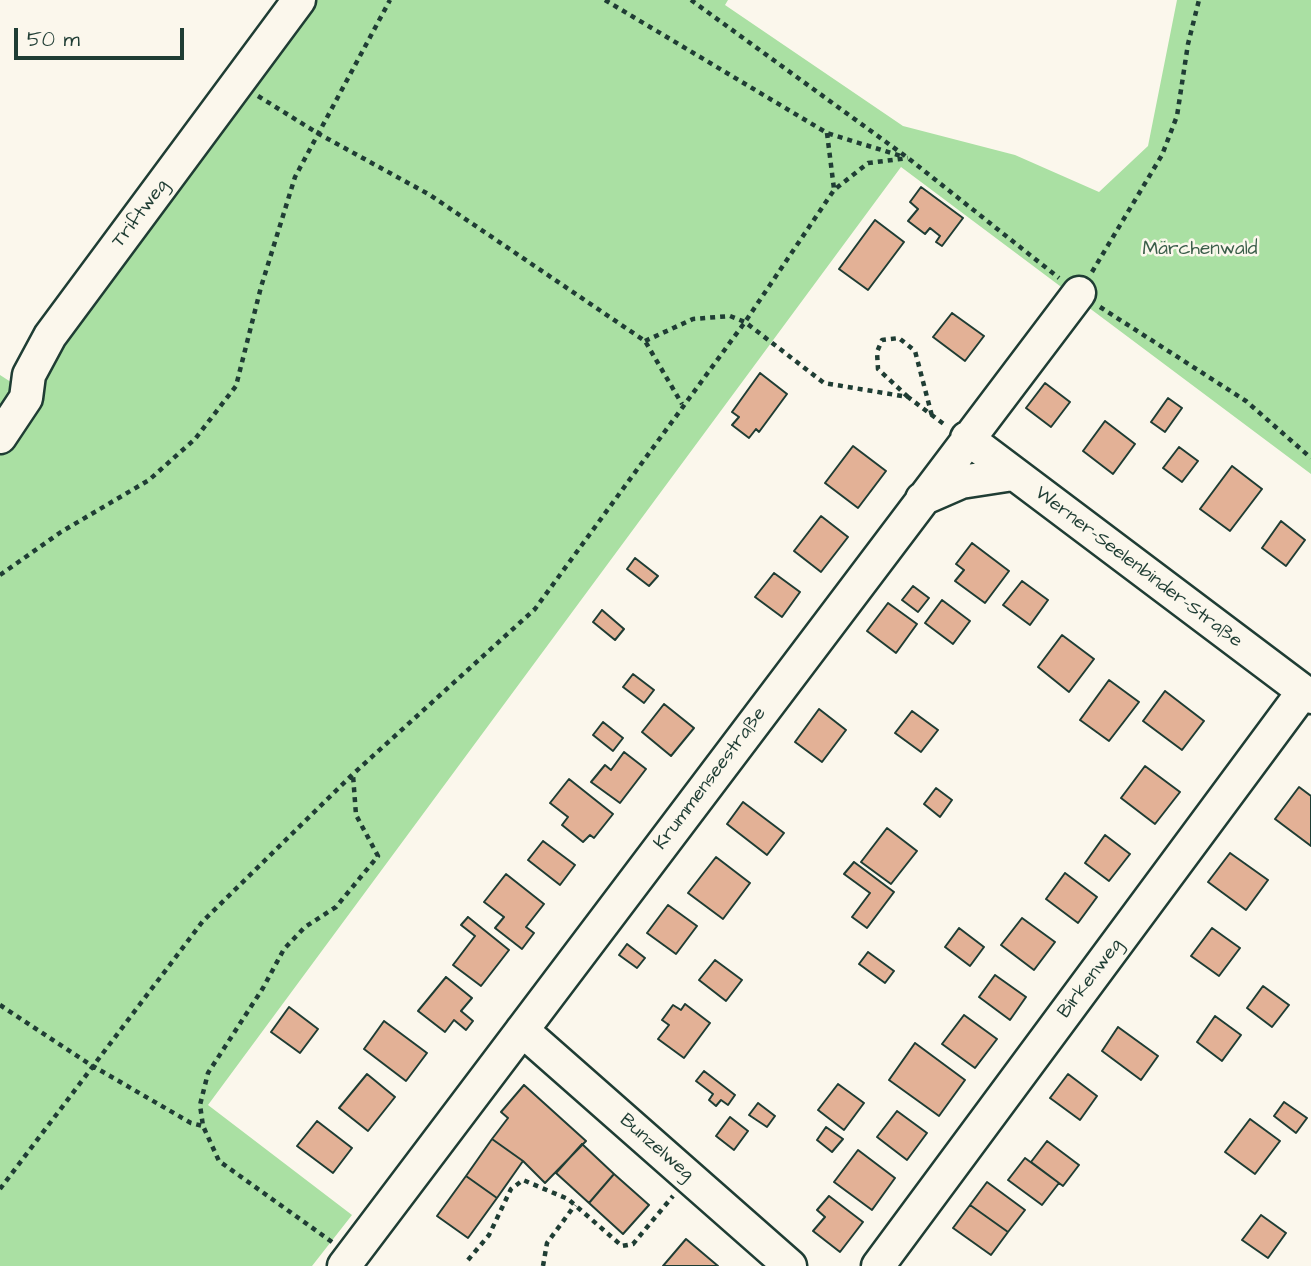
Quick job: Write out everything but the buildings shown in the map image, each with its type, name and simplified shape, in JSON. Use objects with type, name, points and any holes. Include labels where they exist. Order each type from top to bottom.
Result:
[{"type":"street","name":"Triftweg","points":[[0,437],[26,398],[29,375],[50,336],[299,0]]},
{"type":"street","name":"Krummenseestraße","points":[[347,1261],[1079,293]]},
{"type":"street","name":"Werner-Seelenbinder-Straße","points":[[967,438],[1307,694]]},
{"type":"street","points":[[920,500],[961,482],[1013,474]]},
{"type":"street","name":"Birkenweg","points":[[878,1266],[1307,694]]},
{"type":"street","name":"Bunzelweg","points":[[522,1030],[790,1266]]},
{"type":"path","points":[[0,575],[61,532],[149,480],[195,439],[236,386],[261,287],[295,177],[390,0]]},
{"type":"path","points":[[604,0],[827,133],[908,158]]},
{"type":"path","points":[[691,0],[908,158],[1079,293],[1246,401],[1311,458]]},
{"type":"path","points":[[1079,293],[1162,155],[1177,116],[1188,44],[1199,0]]},
{"type":"path","points":[[239,84],[319,134],[430,195],[645,341],[682,404]]},
{"type":"path","points":[[827,133],[834,190]]},
{"type":"path","points":[[0,1189],[91,1065],[203,921],[353,774],[535,608],[682,404],[745,322],[834,190],[868,163],[908,158]]},
{"type":"path","points":[[645,341],[693,318],[730,316],[745,322],[824,383],[908,397]]},
{"type":"path","points":[[932,417],[915,351],[899,338],[882,340],[877,352],[878,369],[932,417],[967,438]]},
{"type":"path","points":[[347,1261],[219,1161],[203,1126],[200,1105],[208,1073],[263,988],[284,949],[305,927],[336,907],[378,856],[356,816],[353,774]]},
{"type":"path","points":[[0,1005],[91,1065],[191,1123],[203,1126]]},
{"type":"path","points":[[468,1259],[489,1235],[511,1189],[523,1180],[568,1199],[622,1246],[633,1244],[689,1177]]},
{"type":"path","points":[[543,1266],[547,1243],[575,1205]]},
{"type":"green space","name":"Märchenwald","points":[[281,0],[728,0],[725,5],[903,126],[1015,155],[1099,192],[1148,146],[1177,0],[1311,0],[1311,474],[901,167],[208,1105],[352,1215],[312,1266],[0,1266],[0,375],[14,384]]}]
